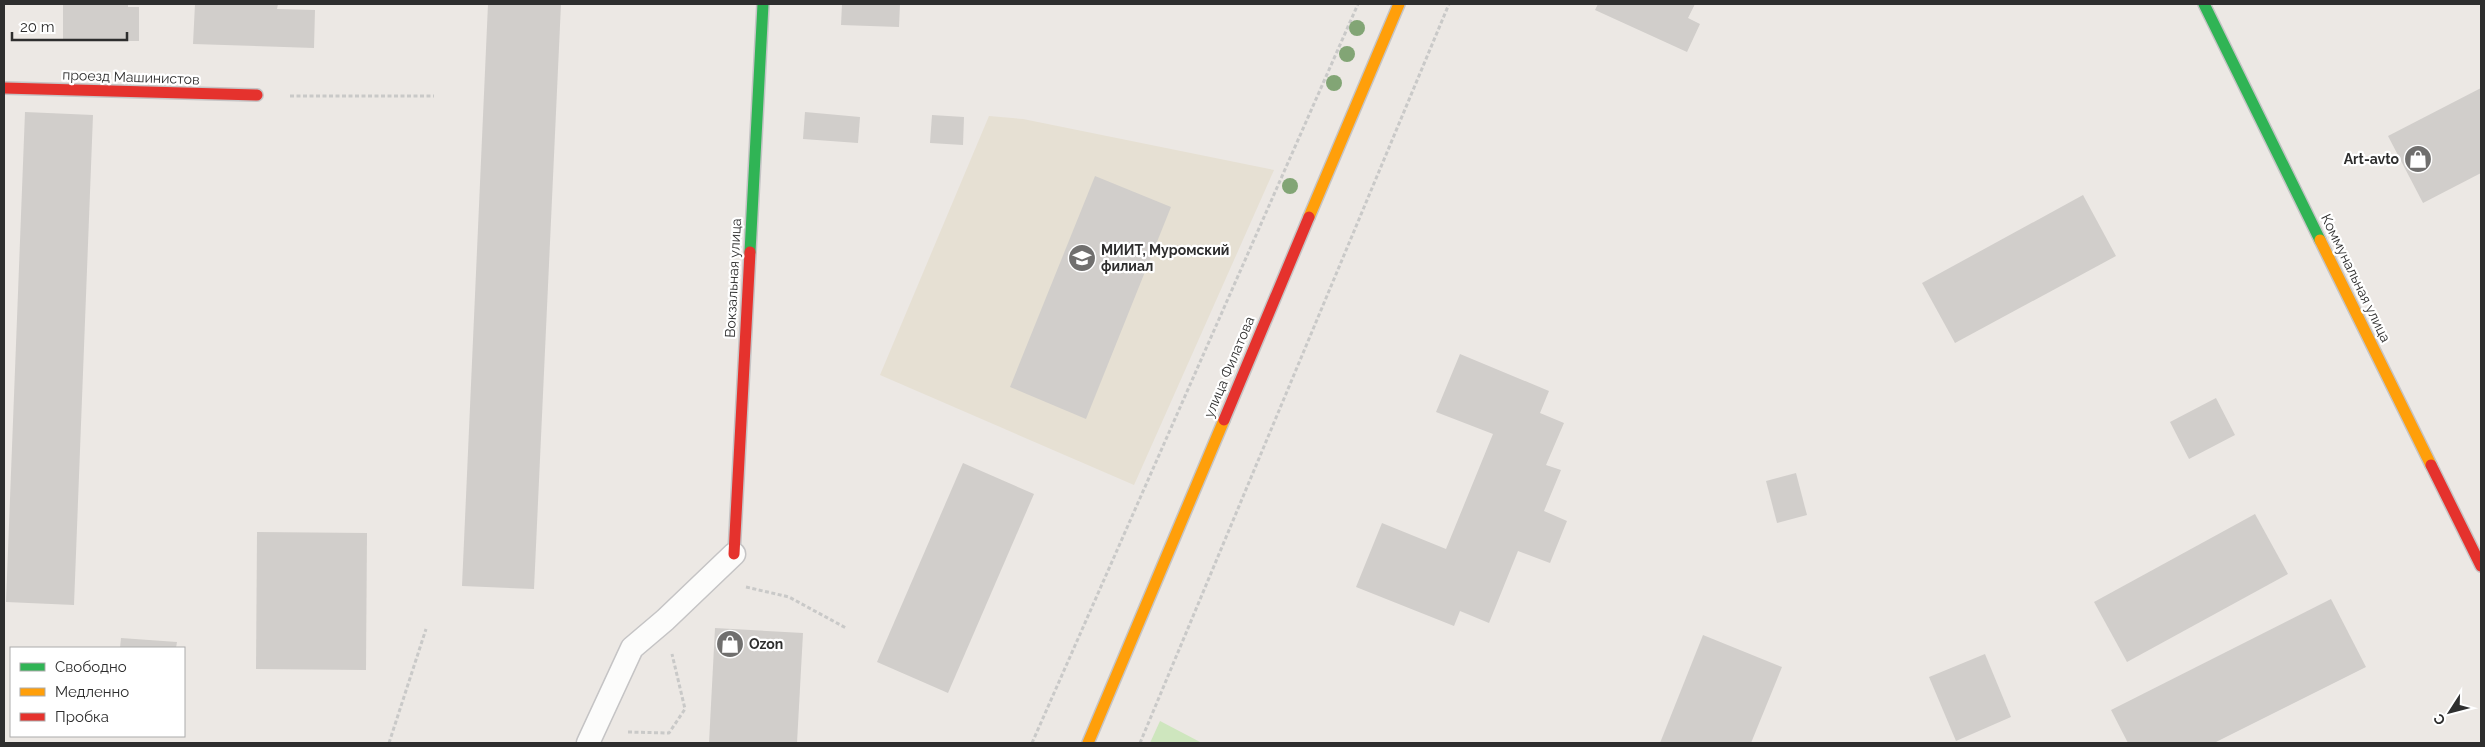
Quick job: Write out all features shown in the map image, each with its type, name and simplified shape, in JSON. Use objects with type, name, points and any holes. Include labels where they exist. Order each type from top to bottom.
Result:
[{"type":"street","name":"Вокзальная улица","points":[[734,554],[763,4]]},
{"type":"street","name":"улица Филатова","points":[[1088,743],[1399,4]]},
{"type":"street","name":"Коммунальная улица","points":[[2204,4],[2481,566]]},
{"type":"street","name":"проезд Машинистов","points":[[4,88],[257,96]]},
{"type":"lane","points":[[590,737],[632,648],[665,620],[734,554]]},
{"type":"path","points":[[1032,743],[1358,4]]},
{"type":"path","points":[[1140,743],[1449,4]]},
{"type":"path","points":[[257,96],[434,96]]},
{"type":"path","points":[[708,578],[789,597],[846,628]]},
{"type":"path","points":[[590,737],[669,734],[684,710],[665,620]]},
{"type":"path","points":[[389,743],[426,629]]},
{"type":"shaded area","name":"МИИТ, Муромский филиал","points":[[989,116],[1023,119],[1274,170],[1134,485],[880,375]]},
{"type":"green space","points":[[1160,721],[1202,743],[1150,743]]},
{"type":"building","points":[[63,4],[128,4],[128,7],[139,7],[139,41],[63,41]]},
{"type":"building","points":[[195,4],[278,4],[277,9],[315,10],[314,48],[193,44]]},
{"type":"building","points":[[488,4],[561,4],[534,589],[462,586]]},
{"type":"building","points":[[842,4],[900,4],[899,27],[841,25]]},
{"type":"building","points":[[1598,4],[1695,4],[1688,18],[1700,24],[1687,52],[1595,10]]},
{"type":"building","points":[[2481,88],[2481,173],[2423,203],[2388,136]]},
{"type":"building","points":[[25,112],[93,115],[74,605],[6,602]]},
{"type":"building","points":[[805,112],[860,117],[858,143],[803,139]]},
{"type":"building","points":[[932,115],[964,117],[963,145],[930,143]]},
{"type":"building","points":[[1095,176],[1171,207],[1086,419],[1010,387]]},
{"type":"building","points":[[2083,195],[2116,256],[1955,343],[1922,283]]},
{"type":"building","points":[[1460,354],[1549,391],[1540,413],[1564,423],[1546,465],[1561,470],[1544,511],[1567,521],[1550,563],[1518,551],[1489,623],[1460,611],[1454,626],[1356,587],[1382,523],[1446,549],[1493,434],[1436,412]]},
{"type":"building","points":[[2216,398],[2235,435],[2189,459],[2170,422]]},
{"type":"building","points":[[963,463],[1034,494],[948,693],[877,662]]},
{"type":"building","points":[[1796,473],[1807,515],[1777,523],[1766,481]]},
{"type":"building","points":[[2255,514],[2288,574],[2127,662],[2094,602]]},
{"type":"building","points":[[257,532],[367,533],[366,670],[256,669]]},
{"type":"building","points":[[2331,599],[2366,667],[2214,743],[2128,743],[2111,710]]},
{"type":"building","points":[[715,628],[803,633],[797,743],[709,743]]},
{"type":"building","points":[[1703,635],[1782,667],[1751,743],[1660,743]]},
{"type":"building","points":[[121,638],[177,642],[176,647],[120,647]]},
{"type":"building","points":[[1985,654],[2011,717],[1956,741],[1929,677]]},
{"type":"traffic: fast","points":[[750,252],[763,4]]},
{"type":"traffic: fast","points":[[2204,4],[2320,240]]},
{"type":"traffic: slow","points":[[1309,217],[1399,4]]},
{"type":"traffic: slow","points":[[2320,240],[2431,465]]},
{"type":"traffic: slow","points":[[1088,743],[1224,420]]},
{"type":"traffic: jam","points":[[4,88],[257,95]]},
{"type":"traffic: jam","points":[[1224,420],[1309,217]]},
{"type":"traffic: jam","points":[[734,554],[750,252]]},
{"type":"traffic: jam","points":[[2431,465],[2481,566]]},
{"type":"place","name":"Art-avto","points":[[2418,159]]},
{"type":"place","name":"МИИТ, Муромский филиал","points":[[1082,258]]},
{"type":"place","name":"Ozon","points":[[730,644]]}]
